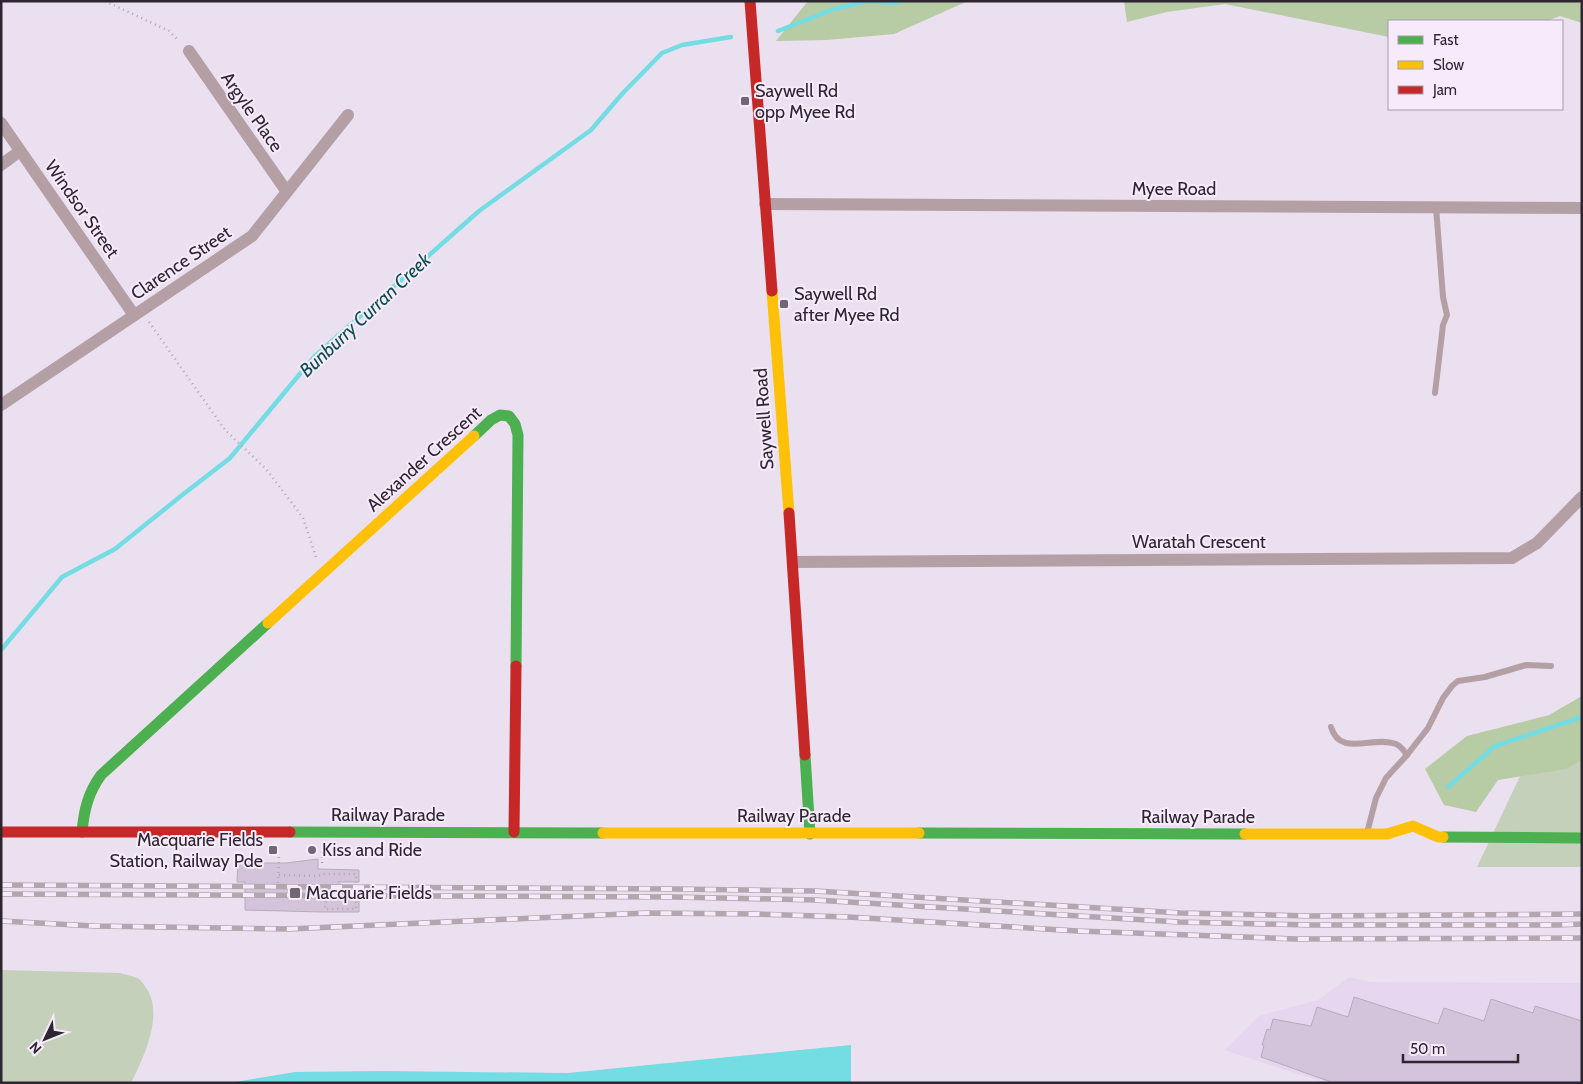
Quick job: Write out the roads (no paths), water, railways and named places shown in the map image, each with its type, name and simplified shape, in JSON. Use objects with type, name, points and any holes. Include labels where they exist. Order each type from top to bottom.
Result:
[{"type":"street","name":"Saywell Road","points":[[750,1],[793,562],[810,834]]},
{"type":"street","name":"Argyle Place","points":[[189,51],[287,192]]},
{"type":"street","name":"Clarence Street","points":[[1,405],[252,236],[348,115]]},
{"type":"street","name":"Windsor Street","points":[[1,123],[134,315]]},
{"type":"street","points":[[1,165],[20,151]]},
{"type":"street","name":"Myee Road","points":[[766,204],[1582,208]]},
{"type":"street","name":"Alexander Crescent","points":[[82,832],[86,800],[91,787],[101,775],[491,420],[500,415],[509,416],[515,424],[518,435],[514,832]]},
{"type":"street","name":"Waratah Crescent","points":[[793,562],[1512,558],[1537,543],[1582,497]]},
{"type":"street","name":"Railway Parade","points":[[1,832],[1387,834],[1413,826],[1438,837],[1582,838]]},
{"type":"lane","points":[[1435,393],[1443,325],[1447,315],[1443,297],[1436,207]]},
{"type":"lane","points":[[1367,834],[1376,798],[1386,778],[1428,728],[1443,698],[1452,686],[1458,681],[1485,677],[1526,665],[1551,666]]},
{"type":"lane","points":[[1331,727],[1334,736],[1342,742],[1396,744],[1407,755]]},
{"type":"water","points":[[851,1045],[851,1083],[228,1083],[295,1072],[568,1073]]},
{"type":"waterway","name":"Bunburry Curran Creek","points":[[778,31],[834,9],[868,1]]},
{"type":"waterway","name":"Bunburry Curran Creek","points":[[870,1],[894,3],[902,1]]},
{"type":"waterway","name":"Bunburry Curran Creek","points":[[1,650],[62,577],[115,549],[230,458],[314,357],[479,211],[591,130],[622,94],[662,53],[682,45],[731,37]]},
{"type":"waterway","name":"Bunburry Curran Creek","points":[[1448,787],[1495,746],[1582,717]]},
{"type":"railway","points":[[1,885],[815,891],[1181,913],[1310,916],[1582,914]]},
{"type":"railway","points":[[1,894],[675,897],[815,900],[1179,922],[1309,925],[1582,924]]},
{"type":"railway","points":[[1,921],[94,926],[289,929],[646,913],[756,914],[848,917],[1078,931],[1296,939],[1582,938]]},
{"type":"place","name":"Saywell Rd opp Myee Rd","points":[[745,101]]},
{"type":"place","name":"Saywell Rd after Myee Rd","points":[[784,304]]},
{"type":"place","name":"Macquarie Fields Station, Railway Pde","points":[[273,850]]},
{"type":"place","name":"Kiss and Ride","points":[[312,850]]},
{"type":"place","name":"Macquarie Fields","points":[[295,893]]}]
